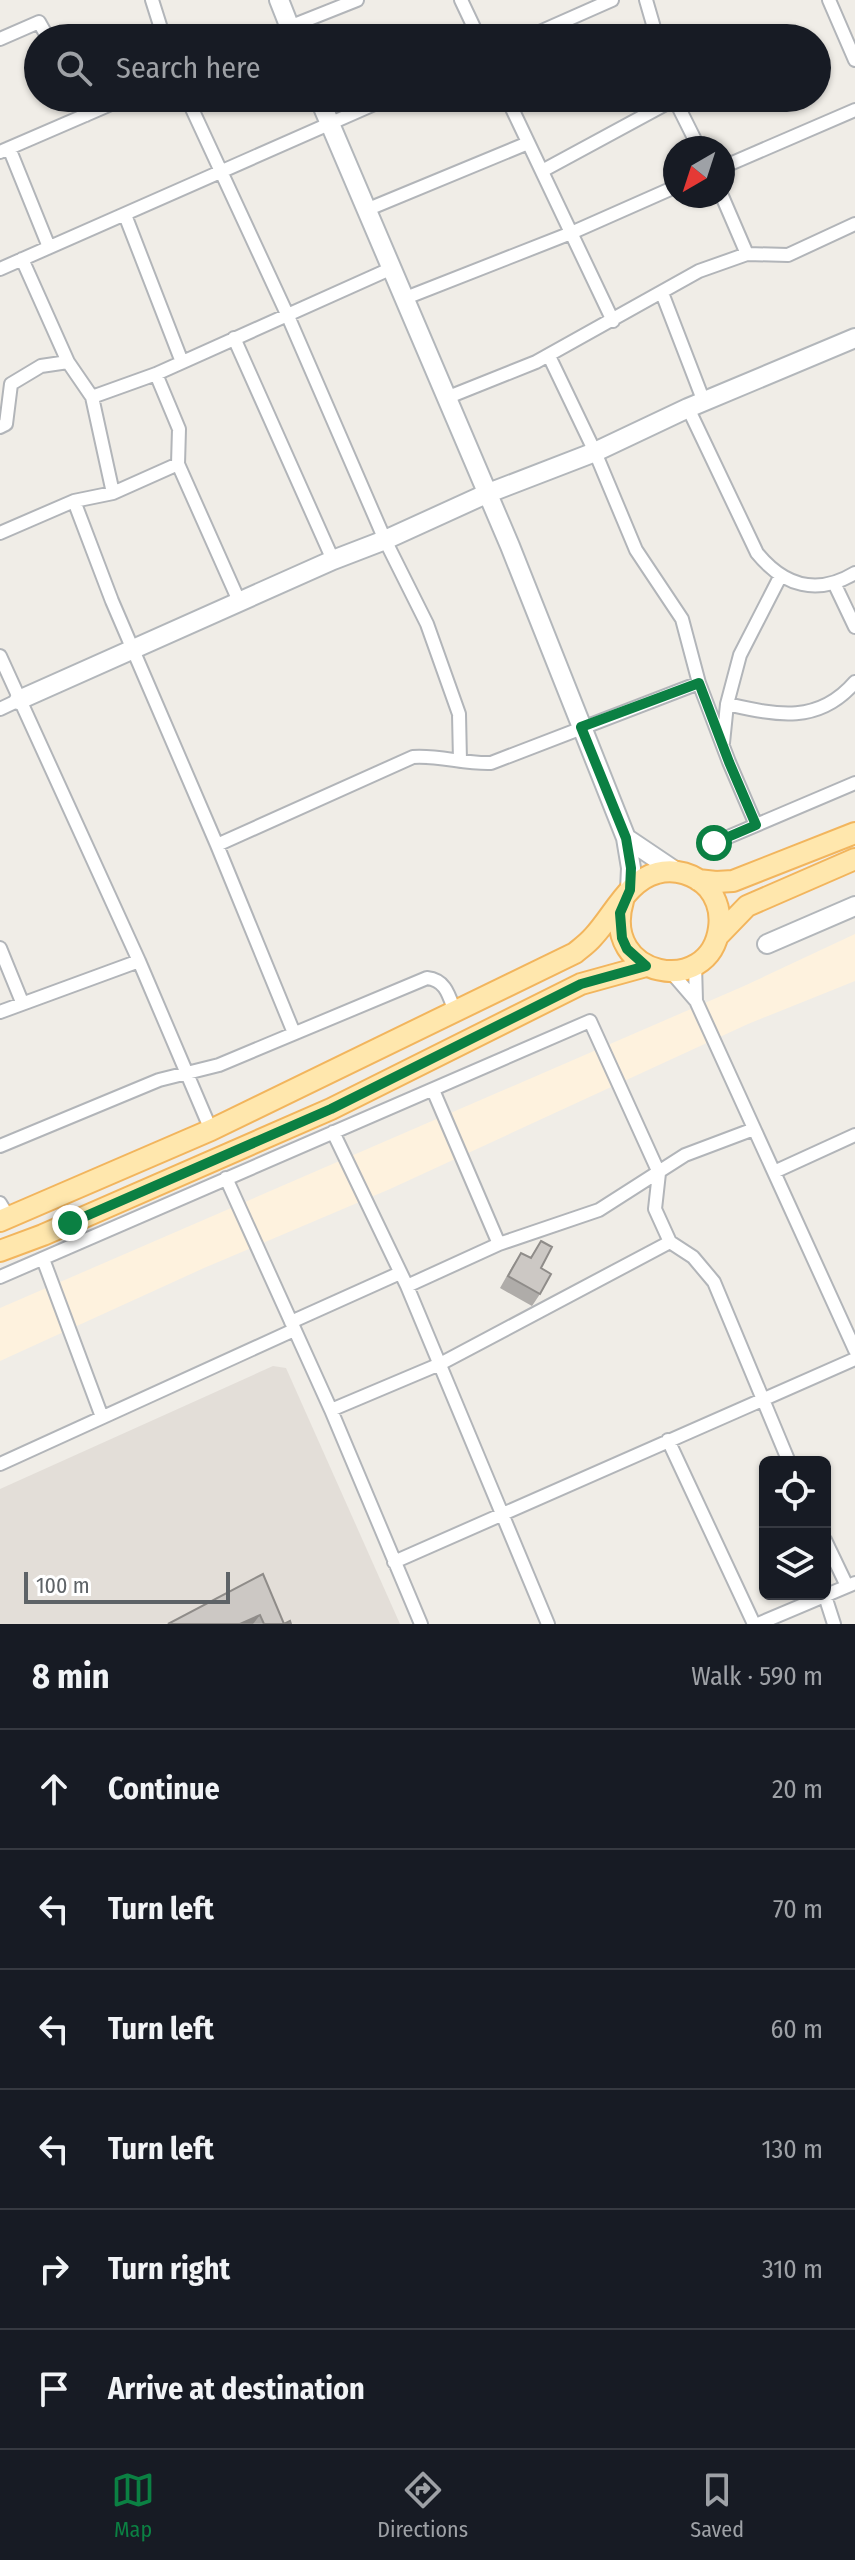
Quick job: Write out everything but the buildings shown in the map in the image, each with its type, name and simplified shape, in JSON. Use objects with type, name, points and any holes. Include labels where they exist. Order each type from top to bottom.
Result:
[{"type":"main road","points":[[3,1214],[211,1130],[575,953],[592,938],[626,895],[650,875],[675,871],[698,880],[733,881],[852,834]]},
{"type":"main road","points":[[626,895],[619,926],[627,949],[646,966],[671,972],[695,965],[705,958],[718,936],[747,906],[855,859]]},
{"type":"main road","points":[[698,880],[715,899],[719,911],[718,936]]},
{"type":"main road","points":[[0,1251],[331,1109],[581,984],[646,966]]},
{"type":"street","points":[[152,0],[160,24]]},
{"type":"street","points":[[279,0],[289,24]]},
{"type":"street","points":[[308,24],[357,0]]},
{"type":"street","points":[[461,0],[472,24]]},
{"type":"street","points":[[558,24],[612,0]]},
{"type":"street","points":[[646,0],[653,24]]},
{"type":"street","points":[[829,0],[854,53]]},
{"type":"street","points":[[0,39],[24,29]]},
{"type":"street","points":[[735,162],[855,110]]},
{"type":"street","points":[[49,247],[5,150],[93,112]]},
{"type":"street","points":[[194,112],[287,314],[385,540],[427,624],[459,714],[460,761]]},
{"type":"street","points":[[325,112],[510,546],[626,838],[631,868],[626,895]]},
{"type":"street","points":[[0,269],[355,112]]},
{"type":"street","points":[[514,112],[613,321]]},
{"type":"street","points":[[542,171],[651,112]]},
{"type":"street","points":[[681,112],[693,136]]},
{"type":"street","points":[[366,210],[528,143]]},
{"type":"street","points":[[403,299],[571,233],[663,192]]},
{"type":"street","points":[[727,208],[747,254]]},
{"type":"street","points":[[125,215],[182,362]]},
{"type":"street","points":[[446,398],[549,356],[699,271],[747,254],[788,255],[855,224]]},
{"type":"street","points":[[22,259],[68,362],[92,397],[113,493]]},
{"type":"street","points":[[92,397],[156,374],[390,269]]},
{"type":"street","points":[[662,293],[696,405],[757,553],[780,577],[795,582],[835,585],[855,573]]},
{"type":"street","points":[[234,338],[333,560]]},
{"type":"street","points":[[0,709],[333,560],[486,494],[595,452],[696,405],[855,338]]},
{"type":"street","points":[[549,356],[595,452],[636,550],[682,619],[699,683],[756,825]]},
{"type":"street","points":[[0,427],[6,424],[11,384],[41,366],[68,362]]},
{"type":"street","points":[[156,374],[179,429],[178,464],[239,601]]},
{"type":"street","points":[[0,533],[74,501],[113,493],[178,464]]},
{"type":"street","points":[[74,501],[112,601],[294,1033]]},
{"type":"street","points":[[723,747],[727,704],[740,655],[780,577]]},
{"type":"street","points":[[835,585],[855,627]]},
{"type":"street","points":[[0,656],[139,961],[211,1130]]},
{"type":"street","points":[[727,704],[779,714],[801,714],[836,700],[855,682]]},
{"type":"street","points":[[217,845],[413,757],[491,763],[699,683]]},
{"type":"street","points":[[714,843],[855,783]]},
{"type":"street","points":[[626,838],[675,871]]},
{"type":"street","points":[[767,944],[855,906]]},
{"type":"street","points":[[0,948],[22,1002]]},
{"type":"street","points":[[0,1012],[139,961]]},
{"type":"street","points":[[695,965],[696,1001]]},
{"type":"street","points":[[671,972],[696,1001],[855,1350]]},
{"type":"street","points":[[0,1146],[159,1080],[208,1069],[427,978],[441,982],[455,1012]]},
{"type":"street","points":[[0,1277],[590,1021],[659,1173],[655,1209],[670,1242],[693,1257],[714,1282],[786,1456]]},
{"type":"street","points":[[433,1090],[499,1244]]},
{"type":"street","points":[[407,1286],[499,1244],[599,1210],[685,1155],[754,1129]]},
{"type":"street","points":[[333,1132],[407,1286],[500,1516],[548,1624]]},
{"type":"street","points":[[774,1172],[855,1135]]},
{"type":"street","points":[[226,1178],[331,1410],[421,1624]]},
{"type":"street","points":[[331,1410],[440,1364],[670,1242]]},
{"type":"street","points":[[43,1259],[102,1417]]},
{"type":"street","points":[[0,1464],[400,1273]]},
{"type":"street","points":[[394,1562],[855,1359]]},
{"type":"street","points":[[668,1440],[756,1624],[815,1600]]},
{"type":"street","points":[[831,1550],[851,1584],[831,1593]]},
{"type":"street","points":[[826,1600],[834,1624]]},
{"type":"shaded area","points":[[855,934],[855,981],[748,1024],[390,1189],[204,1268],[0,1361],[0,1308],[744,986]]},
{"type":"shaded area","points":[[273,1366],[286,1368],[400,1624],[0,1624],[0,1489]]},
{"type":"route","points":[[70,1223],[331,1109],[581,984],[646,966],[627,949],[622,938],[620,913],[630,890],[631,868],[626,838],[581,727],[699,683],[756,825],[714,843]]}]
